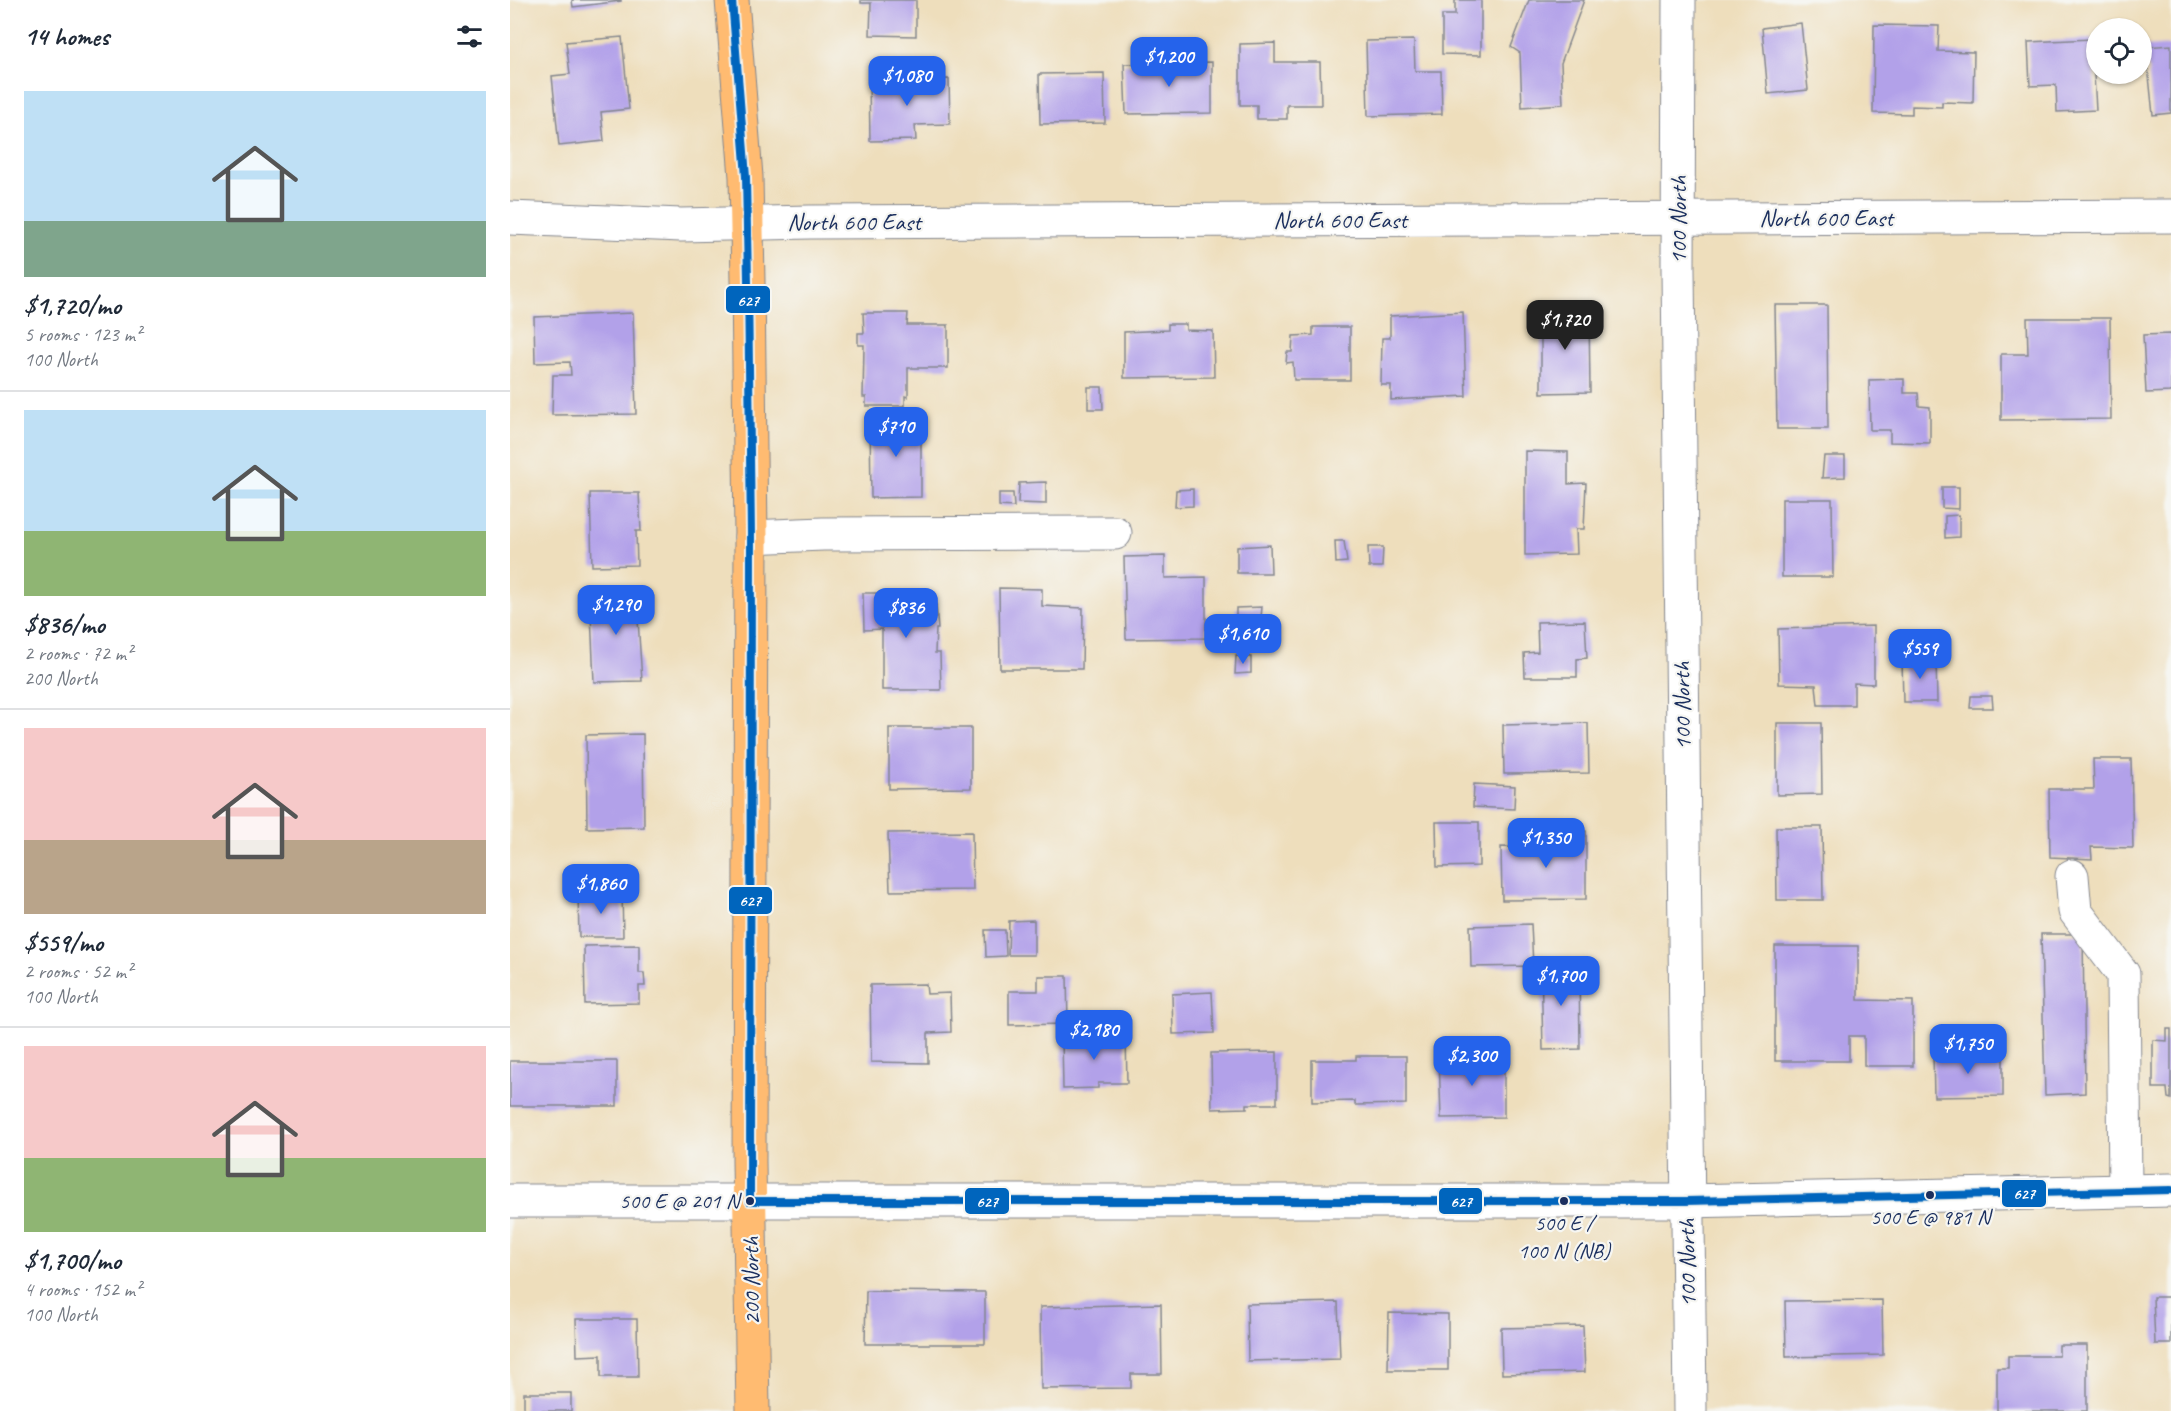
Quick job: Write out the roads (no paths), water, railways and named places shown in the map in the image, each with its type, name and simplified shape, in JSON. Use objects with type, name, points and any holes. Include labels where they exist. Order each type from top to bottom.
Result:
[{"type":"main road","name":"200 North","points":[[732,0],[746,177],[751,537],[750,1201],[753,1411]]},
{"type":"street","name":"100 North","points":[[1679,0],[1678,219],[1686,1201],[1690,1411]]},
{"type":"street","name":"North 600 East","points":[[510,218],[681,225],[2171,216]]},
{"type":"street","points":[[751,537],[823,534],[1115,533]]},
{"type":"street","points":[[2072,876],[2075,911],[2123,974],[2125,1190]]},
{"type":"street","points":[[510,1201],[1686,1201],[2171,1190]]},
{"type":"place","name":"500 E @ 981 N","points":[[1930,1195]]},
{"type":"place","name":"500 E @ 201 N","points":[[750,1201]]},
{"type":"place","name":"500 E / 100 N (NB)","points":[[1564,1201]]}]
